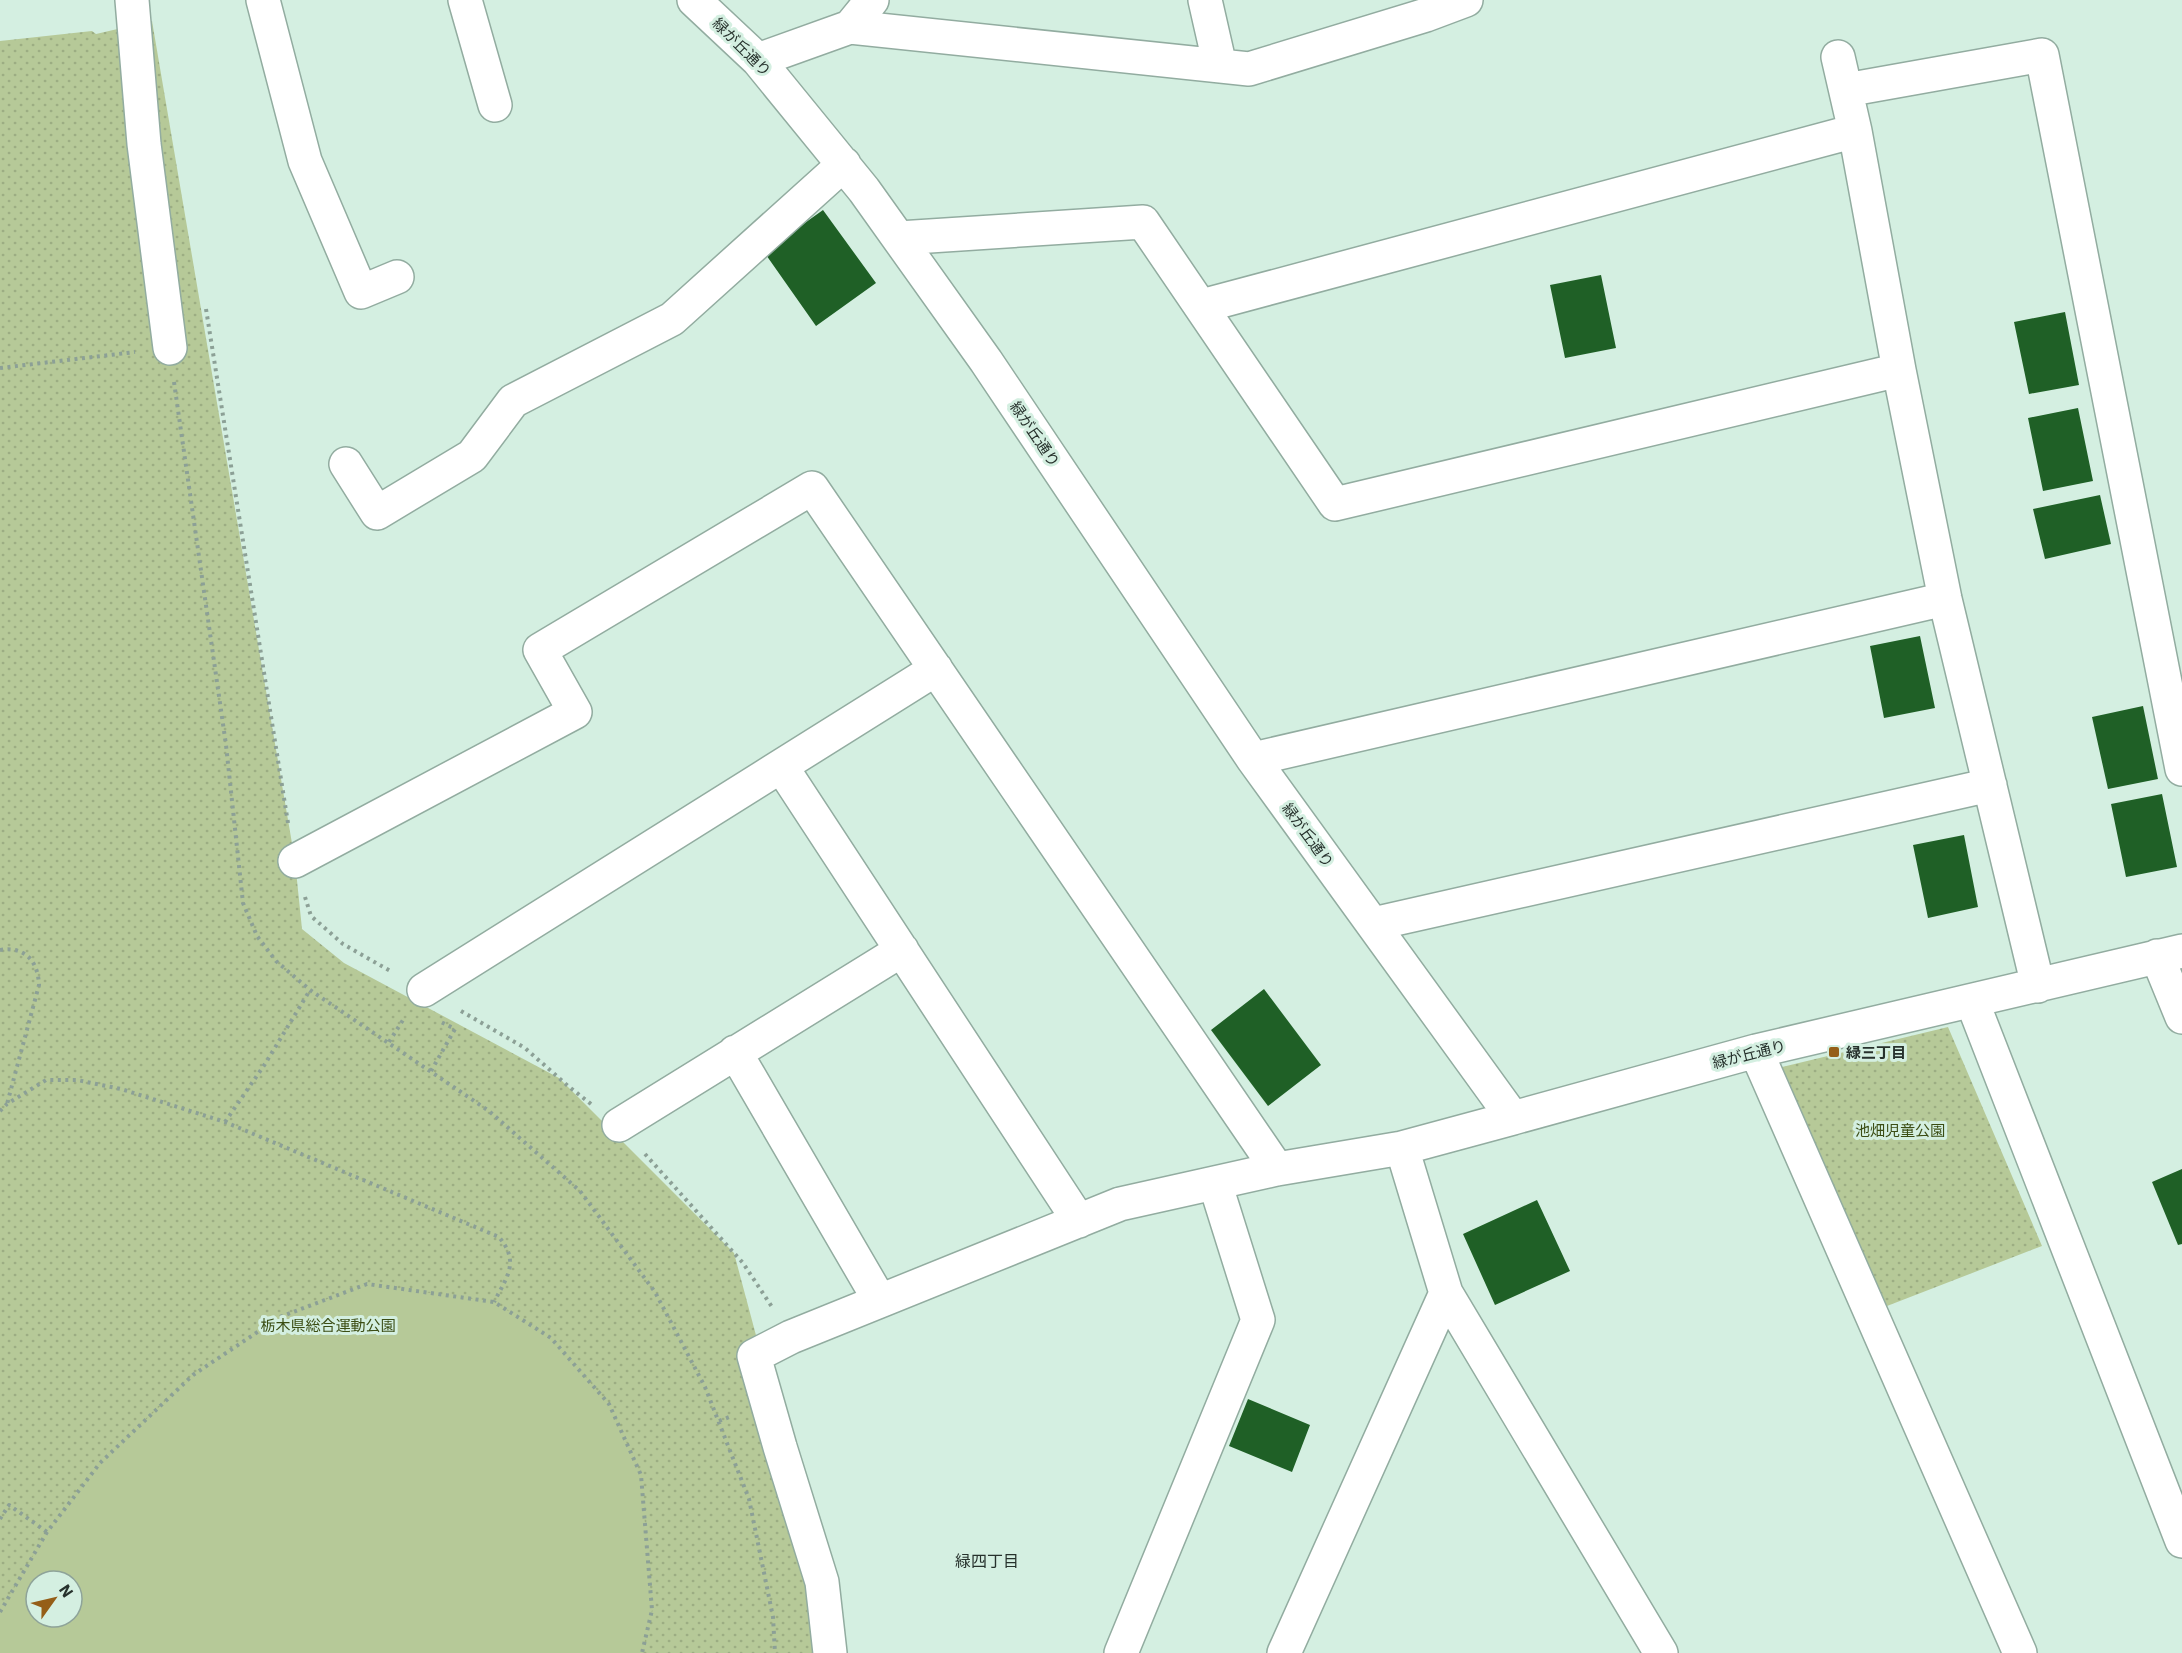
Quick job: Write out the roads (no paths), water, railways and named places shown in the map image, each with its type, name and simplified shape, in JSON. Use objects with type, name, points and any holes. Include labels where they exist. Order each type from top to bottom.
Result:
[{"type":"street","points":[[132,0],[144,144],[170,348]]},
{"type":"street","points":[[263,0],[305,161],[361,292],[397,277]]},
{"type":"street","points":[[465,0],[495,105]]},
{"type":"street","name":"緑が丘通り","points":[[694,0],[758,60],[844,164],[986,361],[1253,759],[1513,1118],[1756,1051],[2170,954]]},
{"type":"street","points":[[850,27],[872,0]]},
{"type":"street","points":[[1205,0],[1220,66]]},
{"type":"street","points":[[758,60],[850,27],[1249,69],[1397,11],[1466,0]]},
{"type":"street","points":[[1846,90],[2042,55],[2182,769]]},
{"type":"street","points":[[1838,57],[1855,131],[1899,370],[1946,598],[2038,986]]},
{"type":"street","points":[[1202,306],[1855,131]]},
{"type":"street","points":[[346,464],[377,513],[472,456],[513,401],[672,319],[844,164]]},
{"type":"street","points":[[898,238],[1143,222],[1335,504],[1899,370]]},
{"type":"street","points":[[295,861],[575,712],[540,650],[812,488],[1277,1169]]},
{"type":"street","points":[[1253,759],[1946,598]]},
{"type":"street","points":[[415,1003],[781,766],[936,669]]},
{"type":"street","points":[[781,766],[1079,1221]]},
{"type":"street","points":[[1373,924],[1990,785]]},
{"type":"street","points":[[618,1125],[902,950]]},
{"type":"street","points":[[2170,954],[2182,1017]]},
{"type":"street","points":[[1972,1001],[2182,1541]]},
{"type":"street","points":[[1756,1051],[2020,1653]]},
{"type":"street","points":[[735,1052],[880,1301]]},
{"type":"street","points":[[830,1653],[822,1582],[754,1356],[791,1337],[1120,1204],[1277,1169],[1402,1148],[1513,1118]]},
{"type":"street","points":[[1402,1148],[1446,1293],[1651,1648]]},
{"type":"street","points":[[1120,1653],[1258,1320],[1215,1183]]},
{"type":"street","points":[[1284,1653],[1446,1293]]},
{"type":"place","name":"緑三丁目","points":[[1834,1052]]},
{"type":"district","name":"緑四丁目","points":[[987,1561]]},
{"type":"park label","name":"池畑児童公園","points":[[1900,1130]]},
{"type":"park label","name":"栃木県総合運動公園","points":[[328,1325]]}]
